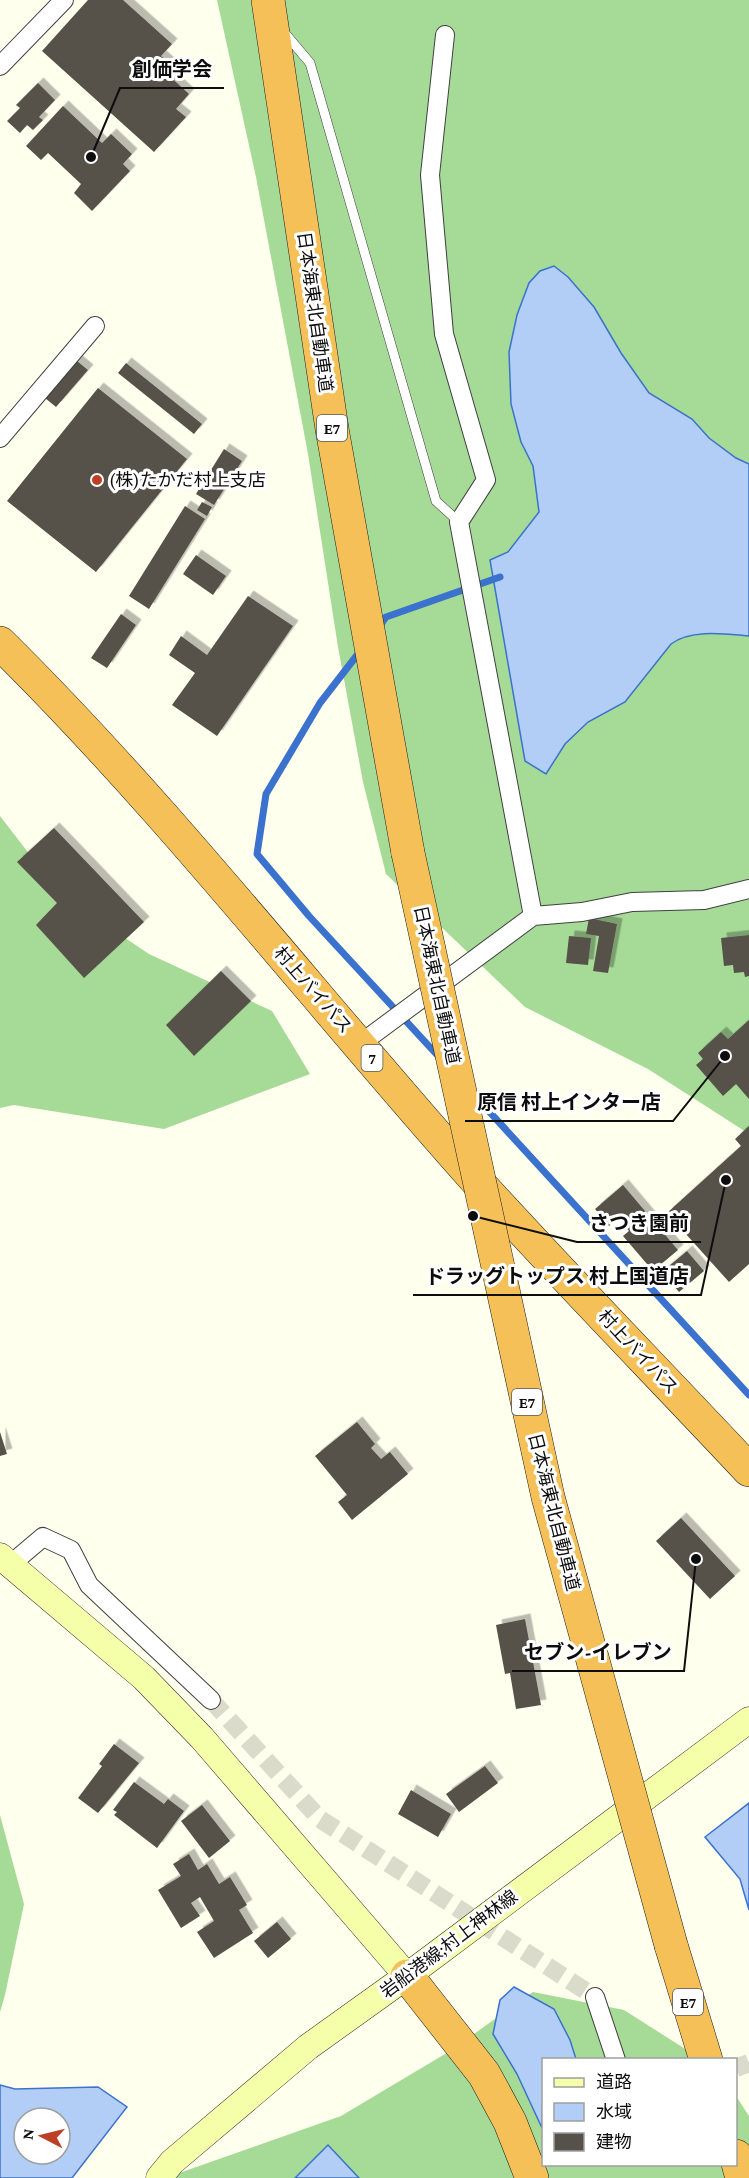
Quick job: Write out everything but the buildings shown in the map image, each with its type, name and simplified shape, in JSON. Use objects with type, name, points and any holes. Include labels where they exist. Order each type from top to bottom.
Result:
[{"type":"highway","name":"日本海東北自動車道","points":[[269,8],[332,429],[408,853],[548,1497],[671,1945],[705,2058]]},
{"type":"highway","name":"村上バイパス","points":[[0,643],[46,688],[138,788],[476,1180],[749,1470]]},
{"type":"highway","points":[[407,1976],[492,2128],[512,2178]]},
{"type":"highway","points":[[407,1976],[484,2074],[510,2122],[532,2178]]},
{"type":"highway","points":[[737,2163],[742,2178]]},
{"type":"main road","points":[[5,1560],[144,1678],[202,1738],[407,1976]]},
{"type":"main road","name":"岩船港線;村上神林線","points":[[159,2178],[172,2162],[308,2047],[407,1976],[749,1720]]},
{"type":"street","points":[[0,66],[64,0]]},
{"type":"street","points":[[445,35],[430,175],[444,334],[486,480],[459,522],[533,916]]},
{"type":"street","points":[[0,438],[95,326]]},
{"type":"street","points":[[360,1044],[533,916],[582,912],[632,902],[704,900],[749,889]]},
{"type":"street","points":[[5,1560],[43,1537],[71,1550],[89,1585],[211,1700]]},
{"type":"street","points":[[595,1997],[615,2058]]},
{"type":"lane","points":[[269,8],[310,63],[436,501],[459,522]]},
{"type":"green space","points":[[217,0],[749,0],[749,1137],[743,1130],[648,1069],[525,1007],[386,874],[363,782],[338,647],[308,454],[256,177]]},
{"type":"green space","points":[[0,816],[61,895],[149,954],[272,1011],[310,1074],[164,1129],[14,1105],[0,1108]]},
{"type":"green space","points":[[0,1815],[24,1904],[0,2012]]},
{"type":"green space","points":[[533,1992],[624,2010],[699,2058],[542,2058],[542,2166],[737,2166],[737,2098],[749,2116],[749,2178],[165,2178],[341,2116],[450,2051]]},
{"type":"water","points":[[554,266],[568,277],[594,307],[621,353],[649,393],[692,419],[709,438],[736,458],[749,464],[749,636],[698,634],[679,639],[671,644],[625,702],[588,722],[565,744],[546,774],[525,761],[490,560],[508,552],[539,512],[533,466],[521,442],[511,404],[509,352],[517,315],[529,283],[540,271]]},
{"type":"water","points":[[749,1803],[749,1910],[740,1879],[705,1837]]},
{"type":"water","points":[[514,1987],[554,2009],[570,2040],[576,2058],[542,2058],[542,2128],[517,2074],[493,2034],[500,2000]]},
{"type":"water","points":[[0,2085],[15,2089],[98,2087],[127,2107],[72,2178],[0,2178]]},
{"type":"water","points":[[328,2145],[359,2178],[295,2178]]},
{"type":"waterway","points":[[379,627],[386,617],[500,577]]},
{"type":"waterway","points":[[361,650],[320,703],[266,794],[257,854],[309,916],[440,1058]]},
{"type":"waterway","points":[[474,1095],[749,1395]]},
{"type":"tunnel","points":[[211,1700],[320,1819],[595,1997]]},
{"type":"tunnel","points":[[737,2068],[749,2063]]},
{"type":"place","name":"創価学会","points":[[91,157]]},
{"type":"place","name":"(株)たかだ村上支店","points":[[97,480]]},
{"type":"place","name":"原信 村上インター店","points":[[725,1056]]},
{"type":"place","name":"ドラッグトップス 村上国道店","points":[[726,1180]]},
{"type":"place","name":"さつき園前","points":[[473,1216]]},
{"type":"place","name":"セブン-イレブン","points":[[696,1559]]}]
